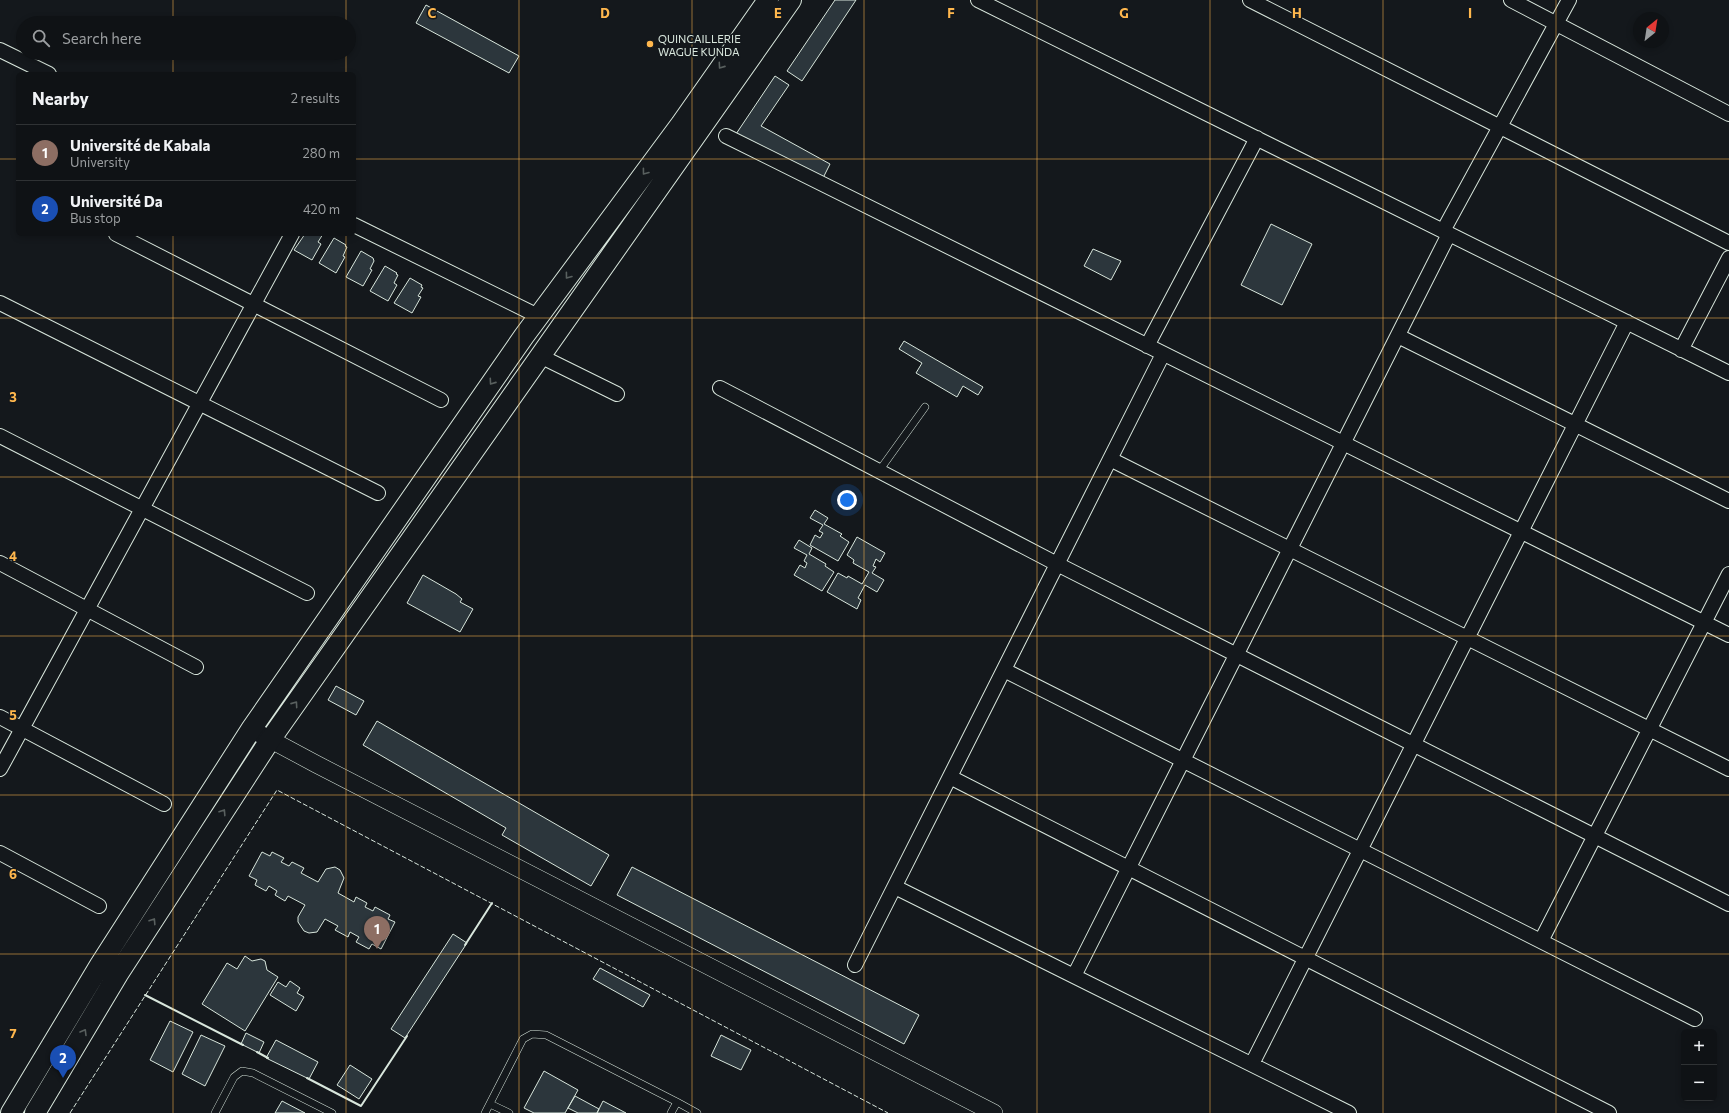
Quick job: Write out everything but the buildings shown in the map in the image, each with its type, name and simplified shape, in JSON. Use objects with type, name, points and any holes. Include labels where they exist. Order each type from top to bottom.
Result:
[{"type":"main road","points":[[11,1113],[100,965],[252,728],[538,316],[681,124],[768,0]]},
{"type":"main road","points":[[35,1113],[118,974],[270,740],[791,0]]},
{"type":"street","points":[[978,0],[1729,374]]},
{"type":"street","points":[[1250,0],[1729,243]]},
{"type":"street","points":[[1511,0],[1729,114]]},
{"type":"street","points":[[1074,976],[1344,444],[1398,336],[1446,233],[1500,126],[1569,0]]},
{"type":"street","points":[[0,50],[16,58]]},
{"type":"street","points":[[20,60],[44,72]]},
{"type":"street","points":[[726,136],[1729,635]]},
{"type":"street","points":[[1147,346],[1257,138]]},
{"type":"street","points":[[356,226],[538,316]]},
{"type":"street","points":[[120,236],[441,400]]},
{"type":"street","points":[[0,769],[291,236]]},
{"type":"street","points":[[1681,350],[1729,258]]},
{"type":"street","points":[[0,303],[378,493]]},
{"type":"street","points":[[1252,1064],[1627,322]]},
{"type":"street","points":[[1398,336],[1729,501]]},
{"type":"street","points":[[855,965],[1163,354]]},
{"type":"street","points":[[540,356],[617,394]]},
{"type":"street","points":[[720,388],[1057,564],[1729,904]]},
{"type":"street","points":[[0,436],[308,593]]},
{"type":"street","points":[[1110,459],[1729,769]]},
{"type":"street","points":[[0,562],[196,667]]},
{"type":"street","points":[[1541,941],[1729,574]]},
{"type":"street","points":[[1004,670],[1695,1019]]},
{"type":"street","points":[[0,717],[164,804]]},
{"type":"street","points":[[252,728],[270,740],[994,1113]]},
{"type":"street","points":[[950,777],[1609,1113]]},
{"type":"street","points":[[0,853],[99,906]]},
{"type":"street","points":[[894,887],[1349,1113]]},
{"type":"lane","points":[[879,471],[924,407]]},
{"type":"lane","points":[[485,1113],[523,1039],[532,1034],[546,1035],[697,1113]]},
{"type":"lane","points":[[215,1113],[234,1077],[242,1071],[253,1074],[332,1113]]},
{"type":"lane","points":[[671,1113],[677,1102]]},
{"type":"lane","points":[[490,1104],[509,1113]]},
{"type":"fence","points":[[70,1113],[277,790],[888,1113]]},
{"type":"wall","points":[[465,945],[492,903]]},
{"type":"wall","points":[[145,995],[243,1045]]},
{"type":"wall","points":[[307,1078],[361,1106],[407,1036]]},
{"type":"wall","points":[[257,1052],[268,1058]]},
{"type":"place","name":"QUINCAILLERIE WAGUE KUNDA","points":[[650,44]]},
{"type":"place","name":"Université de Kabala","points":[[377,949]]},
{"type":"place","name":"Université Da","points":[[63,1078]]}]
